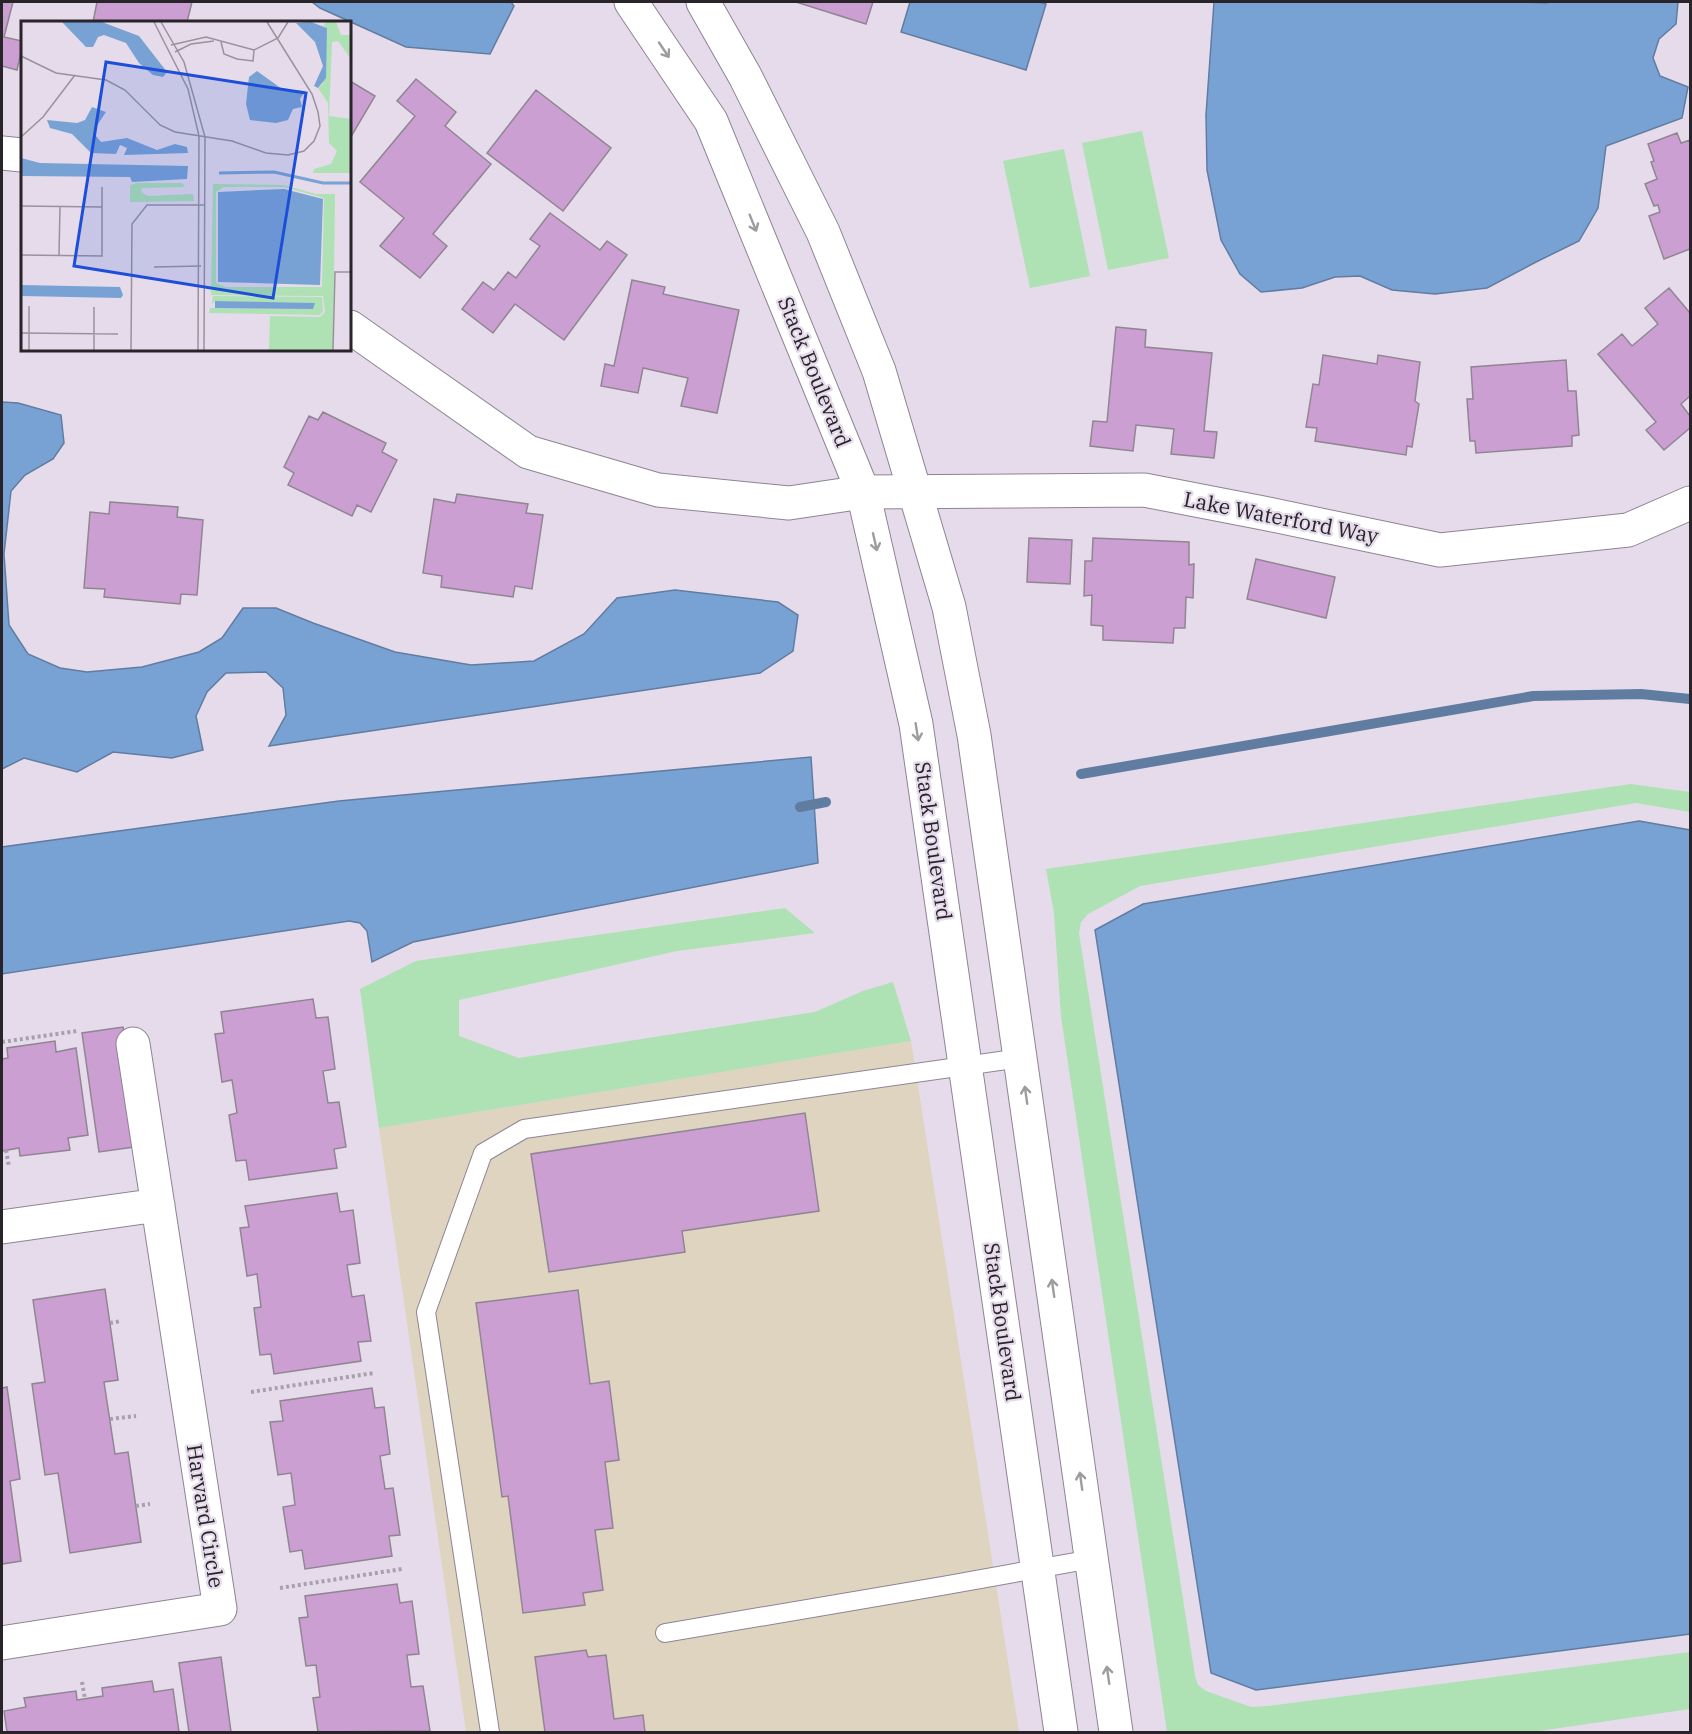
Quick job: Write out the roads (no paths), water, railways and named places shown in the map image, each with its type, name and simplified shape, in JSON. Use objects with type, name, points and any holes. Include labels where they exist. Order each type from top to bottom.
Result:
[{"type":"street","name":"Stack Boulevard","points":[[631,2],[711,121],[863,492],[916,724],[1061,1732]]},
{"type":"street","points":[[703,2],[745,76],[823,232],[879,371],[949,607],[974,735],[1116,1732]]},
{"type":"street","points":[[2,153],[21,155]]},
{"type":"street","name":"Lake Waterford Way","points":[[351,328],[528,452],[658,490],[789,503],[863,492],[1144,490],[1440,550],[1628,530],[1690,503]]},
{"type":"street","name":"Harvard Circle","points":[[2,1642],[220,1609],[133,1044]]},
{"type":"street","points":[[2,1227],[158,1205]]},
{"type":"lane","points":[[490,1732],[426,1312],[483,1153],[524,1129],[1020,1058]]},
{"type":"lane","points":[[665,1633],[1092,1559]]},
{"type":"water","points":[[312,2],[511,2],[514,6],[490,54],[406,47],[320,8]]},
{"type":"water","points":[[910,2],[1039,2],[1046,4],[1026,70],[901,32]]},
{"type":"water","points":[[1214,2],[1678,2],[1676,24],[1659,39],[1653,58],[1660,76],[1688,87],[1682,118],[1606,146],[1598,208],[1579,241],[1487,288],[1435,294],[1392,290],[1360,276],[1335,277],[1302,288],[1261,292],[1240,274],[1221,240],[1207,170],[1206,115]]},
{"type":"water","points":[[2,402],[18,403],[61,415],[64,443],[53,459],[25,475],[11,491],[4,554],[9,625],[28,654],[60,668],[87,672],[142,667],[199,652],[222,638],[243,608],[276,608],[395,652],[471,665],[534,661],[584,634],[617,598],[675,590],[778,602],[798,615],[793,651],[760,673],[269,746],[286,715],[283,688],[266,672],[226,673],[207,692],[196,716],[203,750],[172,758],[113,752],[77,772],[24,758],[2,769]]},
{"type":"water","points":[[811,757],[818,863],[413,942],[372,962],[367,931],[360,923],[349,921],[2,974],[2,847],[339,801]]},
{"type":"water","points":[[1639,821],[1690,830],[1690,1634],[1256,1690],[1211,1673],[1095,930],[1143,904]]},
{"type":"waterway","points":[[1081,774],[1533,696],[1641,694],[1690,699]]},
{"type":"waterway","points":[[800,807],[826,802]]}]
